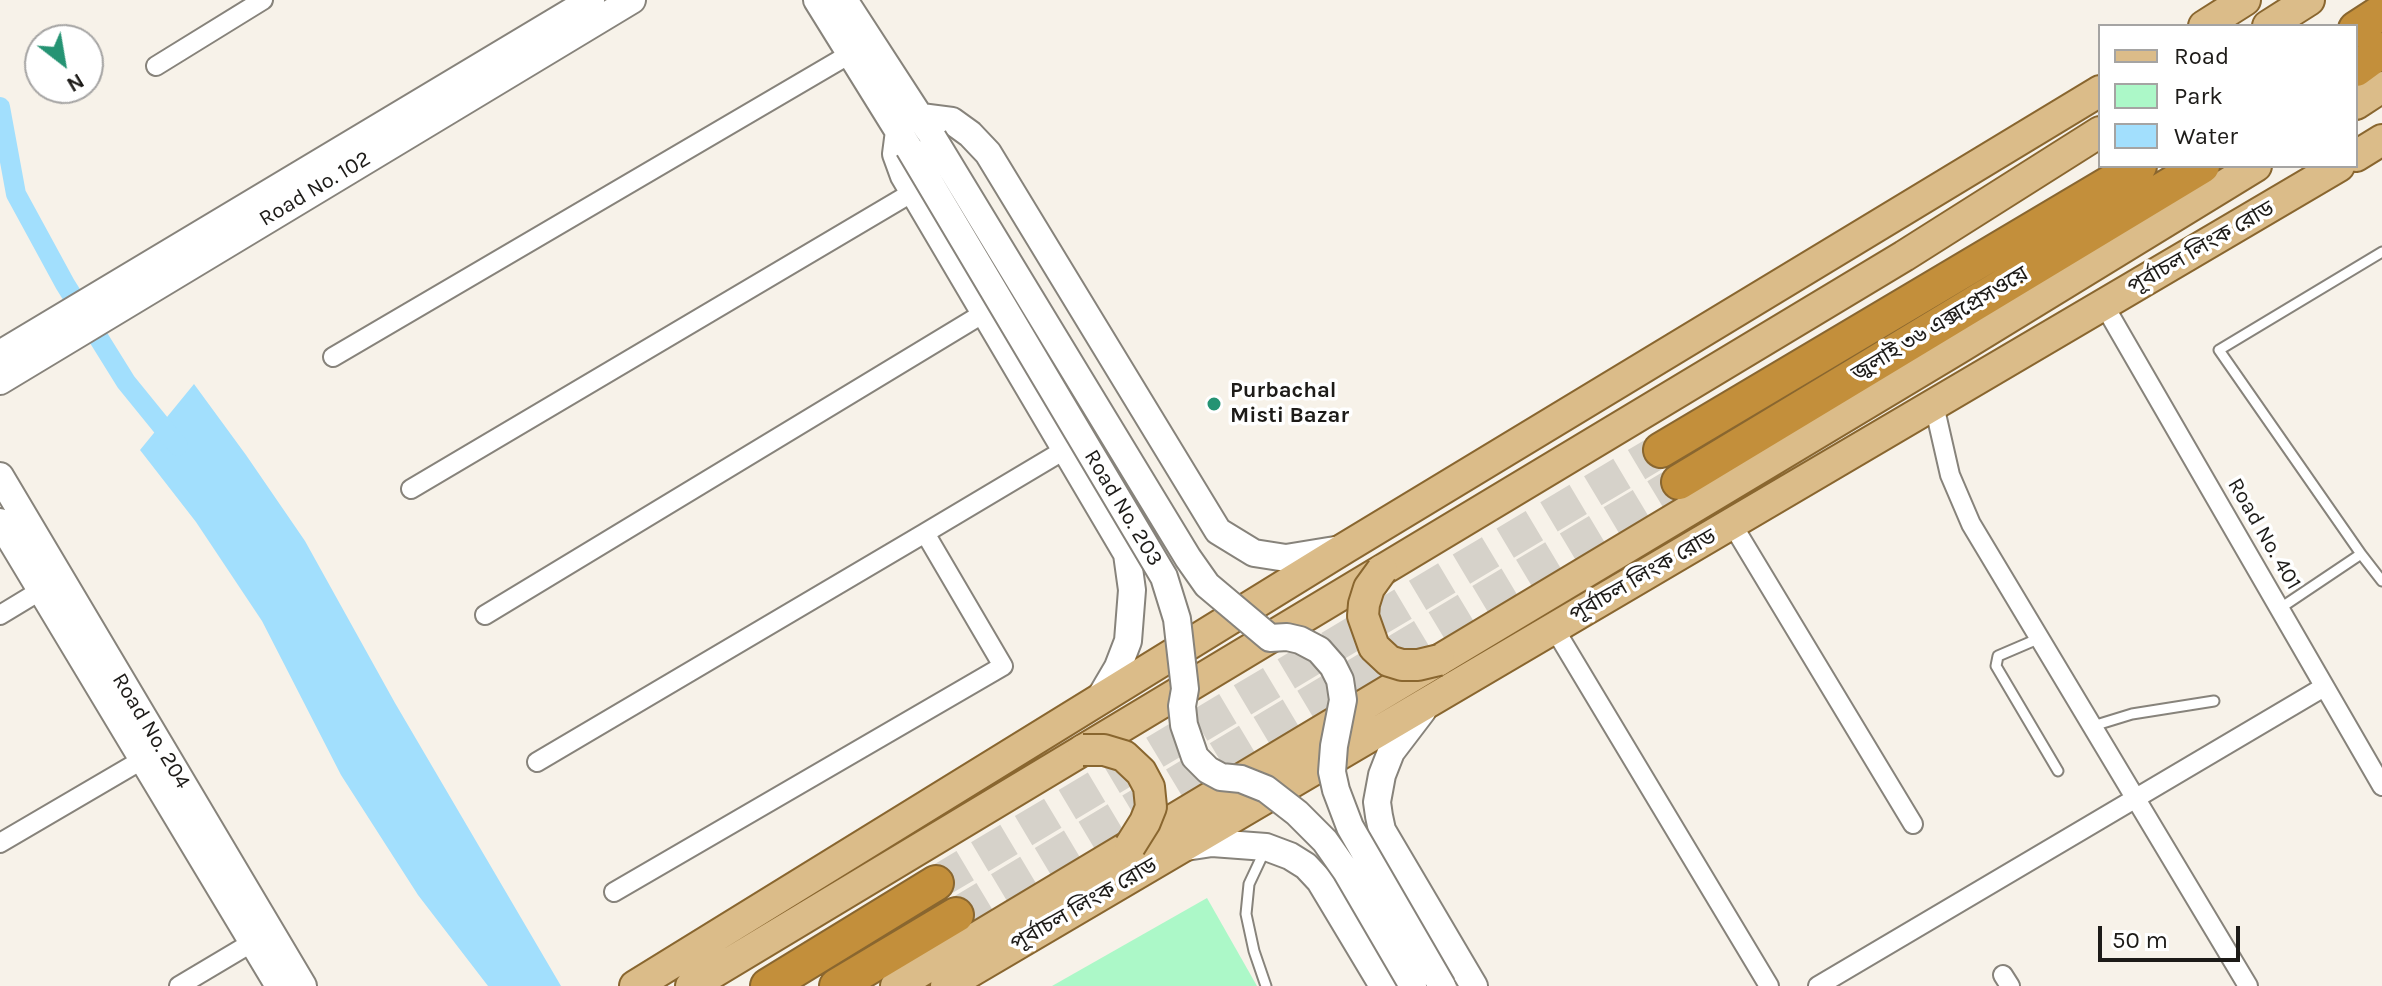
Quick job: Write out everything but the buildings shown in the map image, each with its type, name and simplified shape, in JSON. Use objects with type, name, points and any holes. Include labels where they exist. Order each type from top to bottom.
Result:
[{"type":"highway","points":[[2358,28],[2382,12]]},
{"type":"highway","points":[[2358,68],[2382,50]]},
{"type":"highway","name":"জুলাই ৩৬ এক্সপ্রেসওয়ে","points":[[1661,450],[2136,168]]},
{"type":"highway","name":"জুলাই ৩৬ এক্সপ্রেসওয়ে","points":[[1679,482],[2199,168]]},
{"type":"highway","points":[[768,986],[936,883]]},
{"type":"highway","points":[[837,986],[956,915]]},
{"type":"main road","points":[[2207,24],[2245,0]]},
{"type":"main road","points":[[2271,24],[2309,0]]},
{"type":"main road","points":[[2358,103],[2382,87]]},
{"type":"main road","points":[[636,985],[1345,548],[2098,92]]},
{"type":"main road","points":[[691,986],[1904,256],[2098,133]]},
{"type":"main road","points":[[2358,155],[2382,140]]},
{"type":"main road","points":[[896,986],[1959,348],[2253,168]]},
{"type":"main road","name":"পূর্বাচল লিংক রোড","points":[[946,986],[2336,168]]},
{"type":"main road","points":[[1382,570],[1369,588],[1364,604],[1363,616],[1374,647],[1389,661],[1402,665],[1439,660]]},
{"type":"main road","points":[[1083,750],[1104,750],[1124,756],[1141,772],[1149,787],[1151,807],[1130,846]]},
{"type":"street","points":[[156,66],[263,0]]},
{"type":"street","name":"Road No. 102","points":[[229,229],[591,0]]},
{"type":"street","name":"Road No. 102","points":[[6,359],[632,0]]},
{"type":"street","name":"Road No. 203","points":[[817,0],[850,54],[915,134],[1207,585],[1270,638]]},
{"type":"street","name":"Road No. 203","points":[[844,0],[915,134],[1164,577],[1177,619],[1185,689],[1182,706],[1184,725],[1195,757],[1221,777],[1241,779],[1266,789],[1297,813],[1325,841],[1413,986]]},
{"type":"street","points":[[333,357],[850,54]]},
{"type":"street","points":[[915,134],[952,121],[988,153],[1218,531],[1254,553],[1286,558],[1345,548]]},
{"type":"street","name":"Road No. 203","points":[[915,134],[896,154],[904,176],[1127,554],[1132,590],[1128,641],[1118,667],[1098,701]]},
{"type":"street","points":[[2358,166],[2382,157]]},
{"type":"street","points":[[2309,185],[2353,168]]},
{"type":"street","points":[[411,489],[913,192]]},
{"type":"street","name":"Road No. 401","points":[[2104,305],[2382,786]]},
{"type":"street","points":[[485,615],[984,313]]},
{"type":"street","points":[[1934,405],[1950,475],[1971,524],[2248,986]]},
{"type":"street","points":[[537,762],[1066,449]]},
{"type":"street","name":"Road No. 204","points":[[0,476],[51,584],[262,937],[303,986]]},
{"type":"street","name":"Road No. 204","points":[[0,522],[51,584]]},
{"type":"street","points":[[1732,524],[1913,824]]},
{"type":"street","points":[[614,892],[1003,666],[925,533]]},
{"type":"street","points":[[0,615],[51,584]]},
{"type":"street","points":[[1554,628],[1769,986]]},
{"type":"street","points":[[1270,638],[1300,640],[1319,650],[1340,680],[1343,700],[1332,772],[1336,790],[1350,827],[1442,986]]},
{"type":"street","points":[[1818,986],[2324,687]]},
{"type":"street","points":[[1433,698],[1391,752],[1382,775],[1377,802],[1382,830],[1474,986]]},
{"type":"street","points":[[0,843],[152,754]]},
{"type":"street","points":[[1180,848],[1212,843],[1266,847],[1298,861],[1320,881],[1383,986]]},
{"type":"street","points":[[179,986],[262,937]]},
{"type":"street","name":"Road No. 204","points":[[262,937],[279,986]]},
{"type":"lane","points":[[2382,252],[2219,350],[2382,581]]},
{"type":"lane","points":[[2279,609],[2361,554]]},
{"type":"lane","points":[[2040,638],[1998,656],[1996,666],[2058,771]]},
{"type":"lane","points":[[2093,726],[2132,714],[2214,701]]},
{"type":"lane","points":[[1266,847],[1249,884],[1246,914],[1266,986]]},
{"type":"green space","points":[[1207,898],[1257,986],[1052,986]]},
{"type":"water","points":[[194,384],[305,541],[395,703],[561,986],[488,986],[418,895],[341,775],[262,621],[196,522],[140,450]]},
{"type":"waterway","points":[[0,107],[16,194],[65,284],[126,382],[178,446]]},
{"type":"tunnel","points":[[936,883],[1661,450]]},
{"type":"tunnel","points":[[956,915],[1679,482]]},
{"type":"place","name":"Purbachal Misti Bazar","points":[[1214,404]]}]
